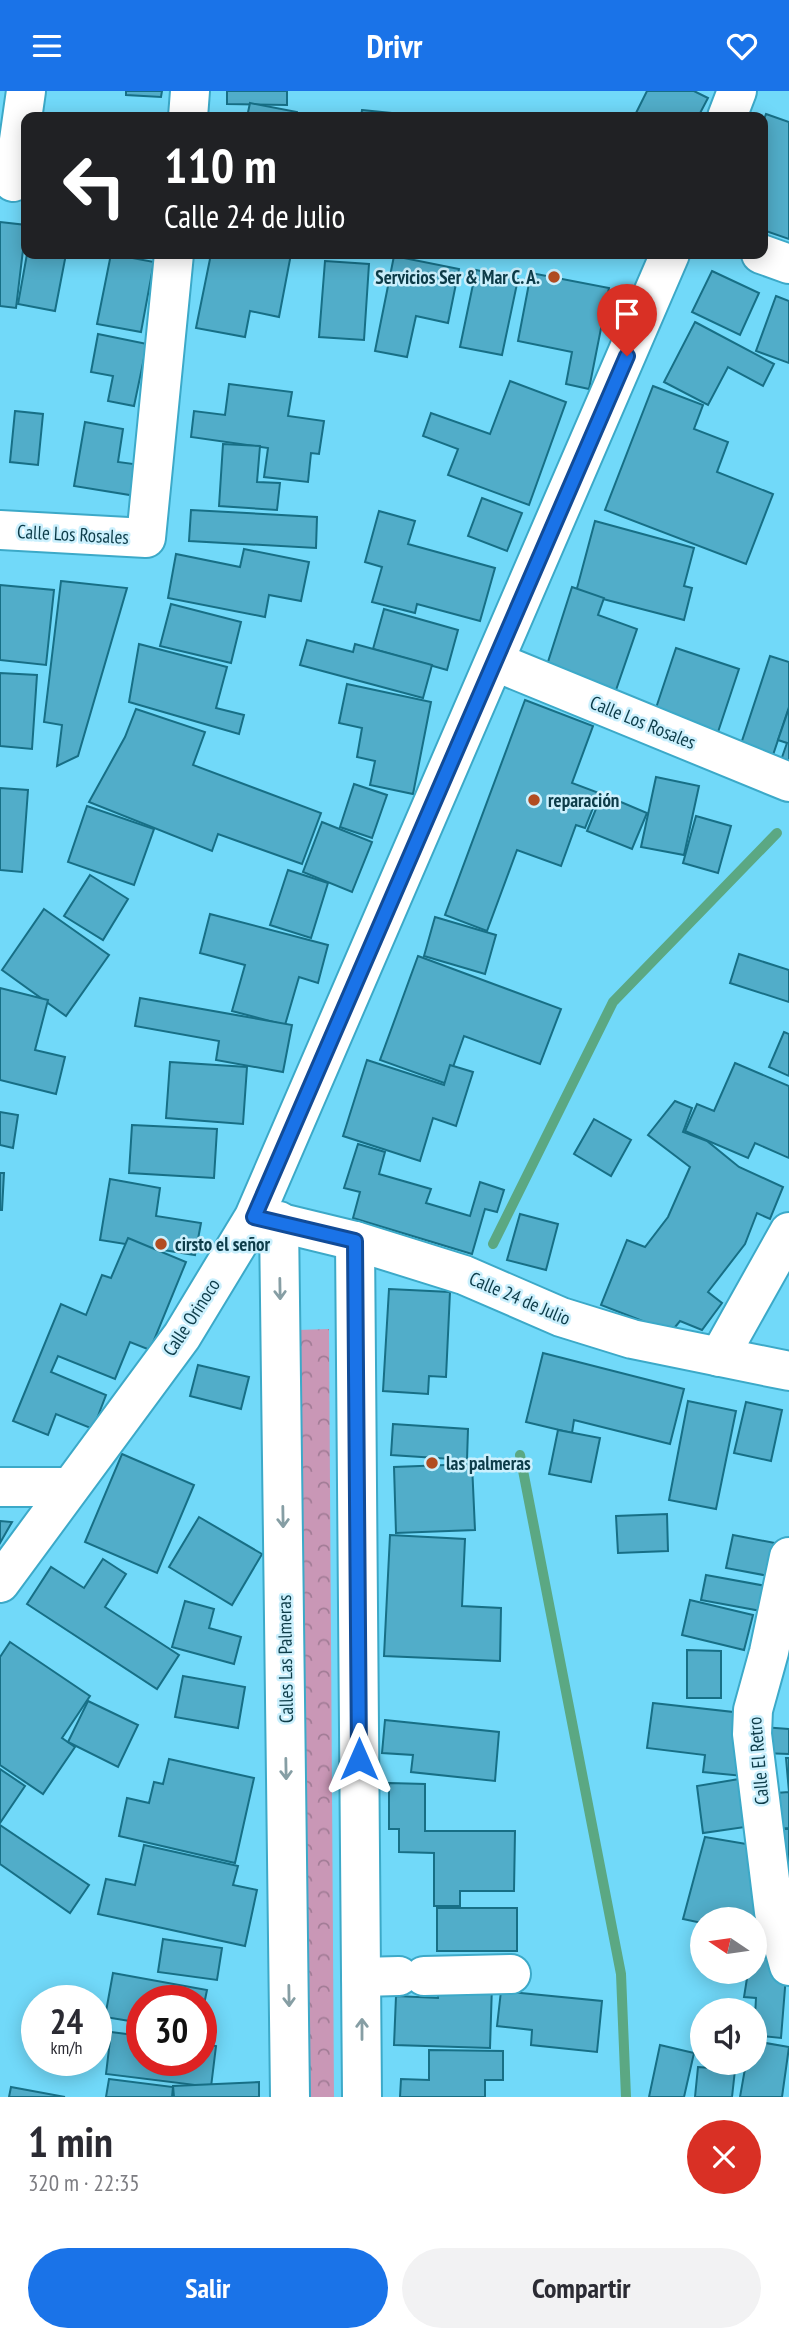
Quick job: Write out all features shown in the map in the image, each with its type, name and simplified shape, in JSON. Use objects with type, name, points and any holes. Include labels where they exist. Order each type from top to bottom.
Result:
[{"type":"street","points":[[23,112],[26,91]]},
{"type":"street","points":[[188,112],[190,91]]},
{"type":"street","points":[[729,112],[737,91]]},
{"type":"street","points":[[13,183],[21,126]]},
{"type":"street","points":[[768,256],[789,264]]},
{"type":"street","name":"Calle Los Rosales","points":[[0,530],[146,538],[174,259]]},
{"type":"street","name":"Calle Orinoco","points":[[0,1583],[267,1219],[496,662],[668,259]]},
{"type":"street","name":"Calle Los Rosales","points":[[496,662],[789,782]]},
{"type":"street","name":"Calle 24 de Julio","points":[[267,1219],[355,1241],[464,1275],[561,1317],[632,1339],[789,1371]]},
{"type":"street","name":"Calles Las Palmeras","points":[[267,1219],[290,2097]]},
{"type":"street","points":[[719,1357],[789,1232]]},
{"type":"street","points":[[355,1241],[362,2097]]},
{"type":"street","points":[[0,1487],[70,1487]]},
{"type":"street","name":"Calle El Retro","points":[[789,1557],[769,1652],[753,1710],[752,1734],[774,1912],[789,1966]]},
{"type":"street","points":[[361,1977],[511,1974]]},
{"type":"green space","points":[[329,1329],[334,2097],[301,2097],[297,1330]]},
{"type":"building","points":[[126,91],[162,91],[161,97],[126,95]]},
{"type":"building","points":[[227,91],[287,91],[287,105],[227,104]]},
{"type":"building","points":[[647,91],[694,91],[708,98],[701,112],[636,112]]},
{"type":"building","points":[[250,103],[297,112],[248,112]]},
{"type":"building","points":[[768,115],[789,122],[789,239],[768,232]]},
{"type":"building","points":[[0,222],[21,224],[22,259],[16,308],[0,306]]},
{"type":"building","points":[[26,259],[65,259],[55,311],[18,304]]},
{"type":"building","points":[[110,259],[154,262],[141,332],[97,324]]},
{"type":"building","points":[[210,259],[290,259],[279,317],[250,311],[245,337],[196,328]]},
{"type":"building","points":[[393,259],[409,259],[459,269],[448,323],[416,316],[407,357],[375,351]]},
{"type":"building","points":[[325,261],[369,264],[364,340],[319,337]]},
{"type":"building","points":[[476,270],[518,279],[502,355],[460,347]]},
{"type":"building","points":[[712,271],[759,293],[740,335],[692,312]]},
{"type":"building","points":[[531,273],[609,288],[589,389],[566,384],[572,352],[518,341]]},
{"type":"building","points":[[776,296],[789,301],[789,363],[756,351]]},
{"type":"building","points":[[695,322],[774,364],[763,386],[728,367],[708,405],[664,382]]},
{"type":"building","points":[[98,334],[147,344],[134,406],[108,401],[113,376],[91,372]]},
{"type":"building","points":[[510,381],[566,402],[529,505],[448,475],[458,449],[423,436],[431,413],[490,434]]},
{"type":"building","points":[[229,384],[292,392],[288,416],[324,421],[319,454],[311,453],[308,482],[264,477],[268,448],[191,437],[194,411],[225,415]]},
{"type":"building","points":[[653,386],[703,405],[694,429],[728,442],[717,472],[773,494],[746,564],[605,510]]},
{"type":"building","points":[[15,411],[43,414],[38,465],[10,462]]},
{"type":"building","points":[[85,422],[123,429],[118,462],[141,465],[136,496],[74,486]]},
{"type":"building","points":[[223,444],[260,446],[257,482],[280,483],[277,510],[219,506]]},
{"type":"building","points":[[482,498],[522,513],[507,551],[468,536]]},
{"type":"building","points":[[191,510],[317,517],[316,548],[189,541]]},
{"type":"building","points":[[379,511],[415,521],[408,544],[495,568],[480,621],[417,604],[415,613],[372,602],[382,567],[365,562]]},
{"type":"building","points":[[595,521],[694,548],[684,586],[692,588],[684,620],[576,592]]},
{"type":"building","points":[[244,549],[309,562],[301,601],[269,595],[265,617],[168,598],[176,554],[240,567]]},
{"type":"building","points":[[61,581],[127,588],[78,756],[57,766],[62,725],[44,722]]},
{"type":"building","points":[[0,585],[54,590],[46,665],[0,660]]},
{"type":"building","points":[[572,587],[604,598],[598,615],[637,629],[616,690],[547,665]]},
{"type":"building","points":[[171,604],[241,622],[231,663],[160,646]]},
{"type":"building","points":[[384,609],[458,630],[447,670],[373,649]]},
{"type":"building","points":[[307,640],[353,652],[355,644],[432,665],[423,698],[300,665]]},
{"type":"building","points":[[139,644],[227,667],[216,708],[244,715],[239,734],[129,702]]},
{"type":"building","points":[[676,648],[739,669],[717,735],[654,714]]},
{"type":"building","points":[[770,656],[789,662],[789,707],[771,761],[739,750]]},
{"type":"building","points":[[0,673],[37,675],[32,749],[0,746]]},
{"type":"building","points":[[347,684],[431,702],[413,794],[370,785],[375,761],[357,757],[362,728],[339,723]]},
{"type":"building","points":[[525,700],[593,726],[572,783],[599,793],[585,828],[576,825],[561,866],[517,850],[487,931],[445,915]]},
{"type":"building","points":[[136,709],[205,732],[193,765],[321,813],[302,864],[218,834],[212,851],[89,802],[125,737]]},
{"type":"building","points":[[788,711],[789,766],[780,763],[787,743],[778,740]]},
{"type":"building","points":[[656,777],[699,786],[684,855],[641,847]]},
{"type":"building","points":[[354,784],[387,795],[372,838],[340,827]]},
{"type":"building","points":[[0,788],[28,790],[22,872],[0,870]]},
{"type":"building","points":[[602,794],[647,813],[632,849],[587,831]]},
{"type":"building","points":[[87,806],[154,829],[134,885],[68,862]]},
{"type":"building","points":[[696,816],[731,826],[718,873],[683,863]]},
{"type":"building","points":[[322,822],[372,842],[352,892],[303,872]]},
{"type":"building","points":[[288,870],[328,883],[311,938],[270,925]]},
{"type":"building","points":[[90,875],[128,899],[103,940],[64,916]]},
{"type":"building","points":[[44,909],[109,955],[66,1016],[2,970]]},
{"type":"building","points":[[210,914],[328,945],[318,983],[299,977],[285,1025],[232,1011],[245,965],[200,953]]},
{"type":"building","points":[[435,917],[496,935],[485,974],[424,956]]},
{"type":"building","points":[[739,954],[789,970],[789,1002],[730,983]]},
{"type":"building","points":[[418,956],[561,1009],[540,1064],[464,1036],[447,1084],[380,1060]]},
{"type":"building","points":[[0,988],[48,1000],[35,1050],[65,1057],[56,1094],[0,1080]]},
{"type":"building","points":[[140,998],[292,1025],[283,1072],[216,1060],[219,1041],[135,1026]]},
{"type":"building","points":[[784,1032],[789,1034],[789,1076],[769,1067]]},
{"type":"building","points":[[367,1060],[444,1085],[450,1065],[473,1072],[456,1126],[433,1118],[420,1161],[343,1136]]},
{"type":"building","points":[[170,1062],[247,1067],[243,1124],[166,1118]]},
{"type":"building","points":[[735,1063],[789,1086],[789,1158],[755,1143],[748,1158],[685,1131],[697,1104],[714,1111]]},
{"type":"building","points":[[675,1101],[692,1108],[683,1132],[707,1141],[739,1167],[783,1187],[770,1219],[757,1213],[745,1244],[708,1292],[722,1303],[702,1330],[680,1321],[671,1332],[601,1305],[627,1240],[645,1247],[668,1217],[690,1167],[648,1135]]},
{"type":"building","points":[[0,1112],[18,1115],[13,1148],[0,1145]]},
{"type":"building","points":[[594,1119],[631,1140],[611,1176],[574,1154]]},
{"type":"building","points":[[132,1125],[217,1129],[214,1178],[129,1173]]},
{"type":"building","points":[[358,1144],[385,1152],[379,1174],[431,1189],[426,1203],[470,1216],[480,1182],[504,1190],[497,1212],[485,1209],[472,1254],[353,1218],[360,1192],[344,1188]]},
{"type":"building","points":[[0,1173],[4,1173],[2,1210],[0,1210]]},
{"type":"building","points":[[110,1179],[160,1188],[156,1216],[201,1223],[195,1255],[100,1240]]},
{"type":"building","points":[[520,1214],[558,1224],[546,1270],[507,1260]]},
{"type":"building","points":[[128,1238],[186,1262],[150,1350],[130,1342],[115,1379],[58,1356],[51,1372],[106,1395],[93,1429],[56,1414],[48,1435],[13,1421],[61,1304],[86,1315],[102,1275],[111,1278]]},
{"type":"building","points":[[389,1289],[450,1292],[446,1377],[429,1376],[428,1394],[383,1391]]},
{"type":"building","points":[[543,1353],[684,1389],[670,1444],[574,1420],[572,1433],[526,1422]]},
{"type":"building","points":[[198,1365],[249,1377],[241,1409],[190,1396]]},
{"type":"building","points":[[688,1401],[736,1411],[716,1509],[669,1500]]},
{"type":"building","points":[[746,1402],[782,1410],[771,1461],[734,1453]]},
{"type":"building","points":[[393,1424],[468,1429],[467,1460],[391,1455]]},
{"type":"building","points":[[558,1430],[600,1438],[591,1482],[549,1474]]},
{"type":"building","points":[[122,1454],[194,1485],[157,1573],[85,1542]]},
{"type":"building","points":[[472,1464],[475,1530],[396,1533],[394,1467]]},
{"type":"building","points":[[667,1514],[668,1551],[618,1553],[616,1516]]},
{"type":"building","points":[[199,1517],[262,1554],[232,1605],[169,1567]]},
{"type":"building","points":[[0,1521],[12,1522],[0,1543]]},
{"type":"building","points":[[390,1535],[465,1539],[462,1606],[501,1608],[500,1661],[384,1656]]},
{"type":"building","points":[[733,1535],[780,1544],[774,1577],[726,1568]]},
{"type":"building","points":[[103,1559],[126,1574],[105,1607],[179,1655],[157,1689],[27,1604],[51,1567],[84,1588]]},
{"type":"building","points":[[706,1575],[766,1586],[761,1611],[701,1600]]},
{"type":"building","points":[[690,1600],[753,1615],[744,1650],[682,1635]]},
{"type":"building","points":[[185,1601],[214,1609],[209,1628],[241,1637],[234,1664],[172,1647]]},
{"type":"building","points":[[10,1642],[90,1696],[62,1738],[75,1747],[43,1794],[0,1765],[0,1657]]},
{"type":"building","points":[[687,1650],[721,1651],[721,1698],[687,1698]]},
{"type":"building","points":[[183,1676],[245,1687],[238,1728],[175,1717]]},
{"type":"building","points":[[88,1701],[138,1725],[118,1767],[68,1742]]},
{"type":"building","points":[[653,1703],[751,1714],[743,1776],[703,1772],[705,1755],[647,1748]]},
{"type":"building","points":[[385,1720],[499,1732],[495,1781],[411,1772],[413,1755],[382,1753]]},
{"type":"building","points":[[762,1727],[789,1729],[789,1754],[761,1753]]},
{"type":"building","points":[[786,1758],[789,1758],[789,1792]]},
{"type":"building","points":[[169,1759],[254,1778],[235,1863],[119,1836],[127,1798],[149,1803],[154,1782],[163,1784]]},
{"type":"building","points":[[0,1769],[25,1786],[0,1823]]},
{"type":"building","points":[[745,1778],[752,1826],[703,1833],[697,1786]]},
{"type":"building","points":[[389,1783],[425,1784],[425,1831],[515,1831],[514,1891],[460,1891],[460,1906],[434,1906],[434,1853],[399,1852],[399,1829],[389,1829]]},
{"type":"building","points":[[789,1792],[789,1828],[765,1830],[763,1794]]},
{"type":"building","points":[[0,1825],[89,1885],[70,1913],[0,1864]]},
{"type":"building","points":[[781,1829],[789,1829],[789,1866],[780,1866]]},
{"type":"building","points":[[705,1837],[764,1847],[756,1907],[690,1907],[690,1920],[683,1919]]},
{"type":"building","points":[[144,1845],[238,1866],[233,1885],[257,1890],[245,1946],[98,1914],[106,1879],[135,1885]]},
{"type":"building","points":[[437,1908],[517,1908],[517,1951],[437,1951]]},
{"type":"building","points":[[163,1939],[222,1948],[217,1980],[158,1972]]},
{"type":"building","points":[[767,1958],[787,1963],[781,2038],[767,2036],[767,1998],[744,1997],[746,1985],[767,1984]]},
{"type":"building","points":[[113,1973],[179,1985],[126,1985],[126,2020],[112,2018]]},
{"type":"building","points":[[439,1983],[492,1985],[490,2048],[394,2045],[396,1996],[438,1998]]},
{"type":"building","points":[[501,1991],[602,2001],[597,2052],[531,2045],[532,2030],[497,2026]]},
{"type":"building","points":[[112,2032],[126,2034],[126,2076],[212,2076],[211,2087],[112,2075]]},
{"type":"building","points":[[767,2043],[789,2047],[782,2097],[740,2097],[744,2075],[767,2075]]},
{"type":"building","points":[[660,2045],[690,2052],[690,2071],[684,2097],[649,2097]]},
{"type":"building","points":[[429,2050],[503,2051],[503,2080],[485,2080],[485,2097],[400,2097],[401,2079],[429,2080]]},
{"type":"building","points":[[697,2075],[734,2075],[732,2097],[695,2097]]},
{"type":"building","points":[[109,2079],[173,2087],[172,2097],[106,2097]]},
{"type":"building","points":[[259,2082],[259,2097],[174,2097],[173,2086]]},
{"type":"building","points":[[11,2087],[65,2097],[9,2097]]},
{"type":"waterway","points":[[493,1244],[613,1002],[777,833]]},
{"type":"waterway","points":[[520,1455],[621,1974],[626,2097]]},
{"type":"place","name":"Servicios Ser & Mar C. A.","points":[[554,277]]},
{"type":"place","name":"reparación","points":[[534,800]]},
{"type":"place","name":"cirsto el señor","points":[[161,1244]]},
{"type":"place","name":"las palmeras","points":[[432,1463]]},
{"type":"route","points":[[359,1759],[355,1241],[254,1217],[627,356]]}]
